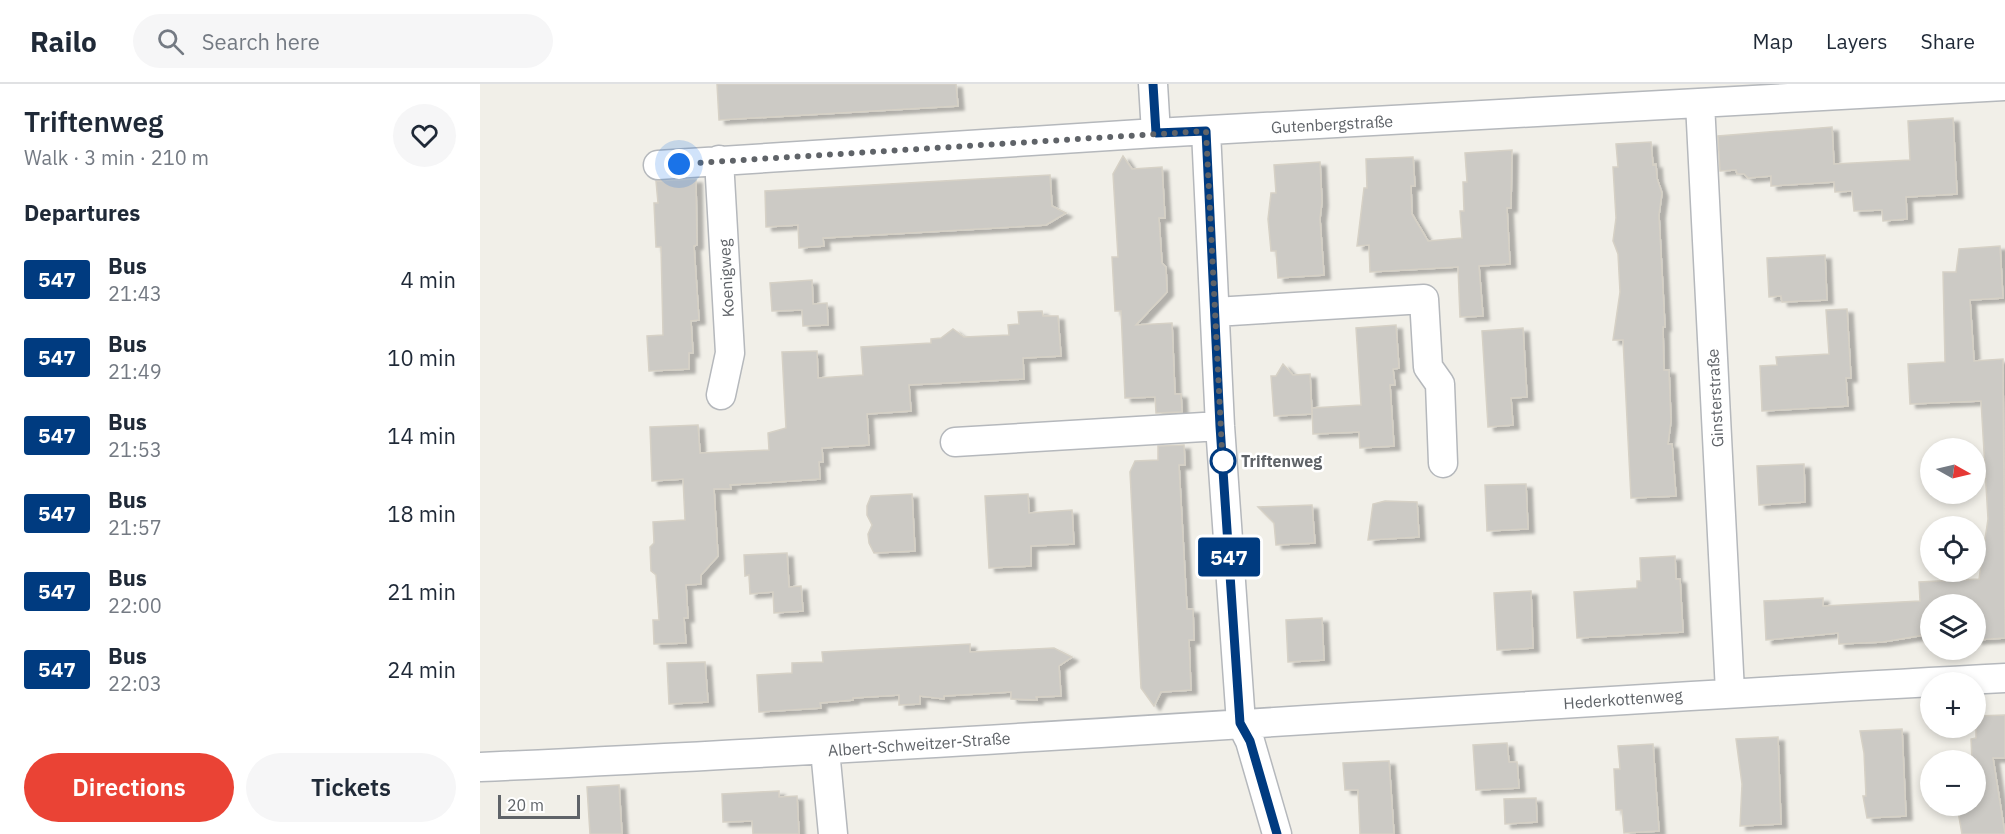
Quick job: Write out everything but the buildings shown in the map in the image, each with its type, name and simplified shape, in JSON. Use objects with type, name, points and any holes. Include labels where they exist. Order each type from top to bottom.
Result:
[{"type":"street","points":[[1153,84],[1156,133]]},
{"type":"street","name":"Gutenbergstraße","points":[[658,165],[1156,133],[2005,86]]},
{"type":"street","name":"Ginsterstraße","points":[[1700,103],[1730,692]]},
{"type":"street","points":[[1206,131],[1220,426],[1240,723],[1250,741],[1277,834]]},
{"type":"street","name":"Koenigweg","points":[[719,160],[730,352],[721,395]]},
{"type":"street","points":[[1215,312],[1424,298],[1428,367],[1440,384],[1443,463]]},
{"type":"street","points":[[955,442],[1220,426]]},
{"type":"street","name":"Hederkottenweg","points":[[1240,723],[1730,692],[2005,678]]},
{"type":"street","name":"Albert-Schweitzer-Straße","points":[[480,767],[825,750],[1240,723]]},
{"type":"street","points":[[825,750],[833,834]]},
{"type":"bus line","name":"547","points":[[1153,84],[1156,133],[1206,131],[1220,426],[1240,723],[1250,741],[1277,834]]},
{"type":"place","name":"Triftenweg","points":[[1223,461]]},
{"type":"route","points":[[679,164],[1206,131],[1223,471],[1223,461]]}]
